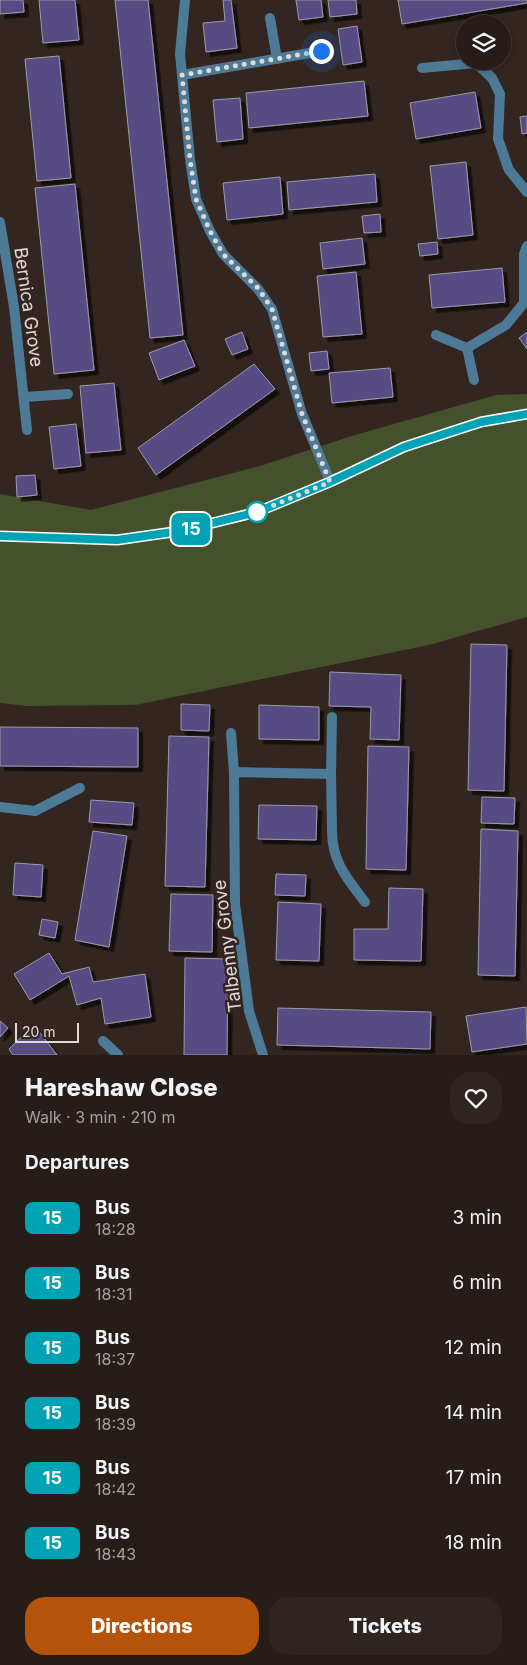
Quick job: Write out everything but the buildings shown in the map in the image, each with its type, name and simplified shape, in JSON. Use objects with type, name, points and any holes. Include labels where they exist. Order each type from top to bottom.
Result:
[{"type":"street","points":[[185,0],[180,54],[190,159],[196,199],[210,231],[223,254],[258,288],[272,309],[302,414],[330,482]]},
{"type":"street","points":[[270,18],[277,59]]},
{"type":"street","points":[[182,75],[321,51]]},
{"type":"street","points":[[422,68],[456,64]]},
{"type":"street","points":[[484,70],[492,78],[500,94],[498,139],[509,170],[527,192]]},
{"type":"street","name":"Bernica Grove","points":[[0,222],[14,307],[27,430]]},
{"type":"street","points":[[468,348],[506,325],[524,303],[524,254],[527,246]]},
{"type":"street","points":[[436,335],[468,348]]},
{"type":"street","points":[[468,348],[474,380]]},
{"type":"street","points":[[25,397],[68,394]]},
{"type":"street","points":[[0,536],[117,540],[180,531],[257,512],[330,482],[404,447],[481,422],[527,414]]},
{"type":"street","points":[[332,717],[333,849],[343,872],[365,902]]},
{"type":"street","name":"Talbenny Grove","points":[[231,733],[234,772],[235,904],[250,1010],[264,1055]]},
{"type":"street","points":[[234,772],[331,774]]},
{"type":"street","points":[[0,807],[35,810],[80,788]]},
{"type":"street","points":[[103,1041],[118,1055]]},
{"type":"green space","points":[[527,394],[527,617],[429,645],[135,705],[26,706],[0,703],[0,494],[91,510],[260,466],[355,435],[496,395]]},
{"type":"bus line","name":"15","points":[[0,536],[117,540],[180,531],[257,512],[330,482],[404,447],[481,422],[527,414]]},
{"type":"route","points":[[257,512],[330,482],[302,414],[272,309],[258,288],[223,254],[210,231],[196,199],[182,75],[321,51]]}]
